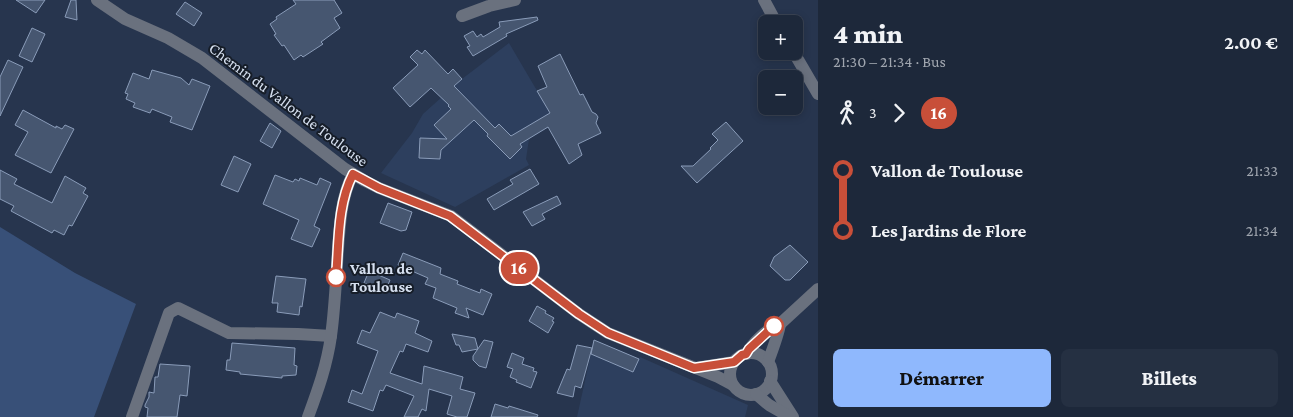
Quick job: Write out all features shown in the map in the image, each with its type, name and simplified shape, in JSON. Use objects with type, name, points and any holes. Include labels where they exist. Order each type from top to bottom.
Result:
[{"type":"street","name":"Chemin du Vallon de Toulouse","points":[[97,0],[124,19],[168,38],[202,58],[353,174],[372,184],[450,216],[579,314],[608,333],[733,385]]},
{"type":"street","points":[[462,16],[489,6],[515,0]]},
{"type":"street","points":[[764,0],[772,15]]},
{"type":"street","points":[[798,60],[817,91]]},
{"type":"street","points":[[308,417],[324,372],[331,336],[342,210],[346,187],[353,174]]},
{"type":"street","points":[[746,354],[767,332],[780,324],[818,289]]},
{"type":"street","points":[[132,417],[169,313],[178,308],[229,332],[331,336]]},
{"type":"street","points":[[768,362],[780,331],[780,324]]},
{"type":"street","points":[[746,354],[758,355],[768,362],[771,368],[770,381],[764,391],[756,394],[743,394],[733,385],[730,373],[734,362],[746,354]]},
{"type":"street","points":[[694,368],[734,362]]},
{"type":"street","points":[[770,381],[792,417]]},
{"type":"street","points":[[756,394],[792,417]]},
{"type":"shaded area","points":[[509,43],[556,123],[529,139],[526,159],[529,165],[455,207],[381,173],[412,133],[423,114],[462,79]]},
{"type":"shaded area","points":[[0,227],[75,273],[136,304],[94,417],[0,417]]},
{"type":"shaded area","points":[[594,340],[638,359],[640,357],[748,405],[745,417],[577,417]]},
{"type":"building","points":[[16,0],[45,0],[36,13]]},
{"type":"building","points":[[71,0],[76,0],[77,20],[65,17]]},
{"type":"building","points":[[293,0],[334,0],[342,13],[334,18],[340,28],[321,42],[323,44],[303,57],[301,55],[294,60],[284,45],[282,46],[274,35],[276,34],[270,24],[277,19],[276,17],[296,4]]},
{"type":"building","points":[[185,2],[202,13],[194,26],[176,14]]},
{"type":"building","points":[[537,17],[538,20],[506,34],[507,36],[473,56],[467,47],[470,46],[464,36],[473,31],[477,37],[481,34],[483,37],[500,27],[499,22]]},
{"type":"building","points":[[32,28],[45,34],[32,62],[19,56]]},
{"type":"building","points":[[417,50],[422,54],[425,50],[448,74],[453,69],[462,79],[454,86],[495,128],[499,124],[511,136],[550,113],[537,91],[547,87],[538,66],[560,54],[580,95],[583,94],[592,112],[598,117],[596,123],[601,133],[578,144],[582,155],[569,164],[548,127],[520,144],[522,147],[510,159],[474,120],[441,150],[440,159],[419,158],[420,138],[447,139],[434,125],[451,109],[431,88],[410,107],[393,88],[418,65],[410,57]]},
{"type":"building","points":[[8,60],[23,67],[0,116],[0,77]]},
{"type":"building","points":[[152,70],[181,78],[189,85],[192,79],[210,86],[192,130],[170,122],[172,117],[152,109],[150,113],[133,107],[135,103],[126,99],[128,94],[125,93],[133,73],[149,79]]},
{"type":"building","points":[[23,110],[56,128],[56,126],[62,129],[65,125],[74,129],[51,173],[15,155],[28,132],[15,125]]},
{"type":"building","points":[[726,122],[743,141],[697,183],[681,166],[693,166],[711,149],[718,140],[712,134]]},
{"type":"building","points":[[270,123],[281,131],[272,148],[260,141]]},
{"type":"building","points":[[234,156],[251,164],[238,192],[221,185]]},
{"type":"building","points":[[530,169],[539,184],[494,210],[487,199],[513,184],[510,180]]},
{"type":"building","points":[[0,170],[17,179],[14,184],[52,203],[65,176],[86,188],[83,193],[88,196],[72,226],[69,225],[64,235],[54,230],[52,233],[11,211],[14,206],[0,199]]},
{"type":"building","points":[[275,175],[293,182],[295,179],[299,181],[300,178],[317,185],[320,178],[331,183],[314,226],[320,229],[312,247],[291,239],[299,220],[263,204]]},
{"type":"building","points":[[557,196],[561,204],[542,214],[545,219],[532,226],[523,212]]},
{"type":"building","points":[[388,203],[412,212],[406,230],[401,231],[380,223]]},
{"type":"building","points":[[790,245],[808,262],[790,280],[785,280],[770,266],[774,257]]},
{"type":"building","points":[[403,253],[441,268],[440,274],[458,281],[457,284],[480,293],[481,289],[492,294],[483,315],[466,308],[469,318],[455,313],[457,308],[433,298],[436,288],[425,284],[428,278],[398,265]]},
{"type":"building","points":[[369,271],[390,280],[385,292],[364,283]]},
{"type":"building","points":[[276,276],[306,279],[299,315],[277,312],[278,303],[272,303]]},
{"type":"building","points":[[537,306],[554,318],[548,333],[529,321]]},
{"type":"building","points":[[380,312],[395,318],[397,313],[419,321],[415,333],[432,341],[428,352],[406,344],[403,352],[400,351],[390,373],[422,384],[424,366],[463,377],[460,389],[475,393],[467,417],[447,414],[452,396],[429,389],[426,411],[422,409],[418,417],[404,417],[414,396],[386,385],[383,391],[380,390],[373,411],[348,402],[352,390],[362,394],[378,351],[357,343],[362,330],[370,333]]},
{"type":"building","points":[[452,334],[475,338],[478,349],[462,352],[459,345],[456,345]]},
{"type":"building","points":[[484,340],[493,342],[486,368],[479,366],[473,360],[473,356]]},
{"type":"building","points":[[594,340],[639,359],[633,372],[591,354]]},
{"type":"building","points":[[232,343],[295,348],[294,365],[297,366],[296,375],[282,376],[282,378],[240,374],[240,372],[226,370],[227,360],[230,360]]},
{"type":"building","points":[[577,345],[592,348],[581,388],[575,386],[573,397],[557,393],[567,369],[570,370]]},
{"type":"building","points":[[512,353],[524,358],[522,364],[534,368],[533,371],[537,372],[531,388],[516,382],[517,380],[510,377],[513,369],[507,367]]},
{"type":"building","points":[[160,364],[190,366],[187,396],[180,395],[177,417],[147,417],[148,408],[145,405],[149,392],[154,393],[155,377],[158,377]]},
{"type":"building","points":[[495,404],[508,408],[509,406],[538,415],[537,417],[491,417]]},
{"type":"bus line","name":"16","points":[[336,277],[342,210],[346,187],[353,174],[379,188],[450,216],[465,225],[593,324],[608,333],[669,359],[694,368],[734,362],[746,354],[774,326]]},
{"type":"place","name":"Vallon de Toulouse","points":[[336,277]]}]
